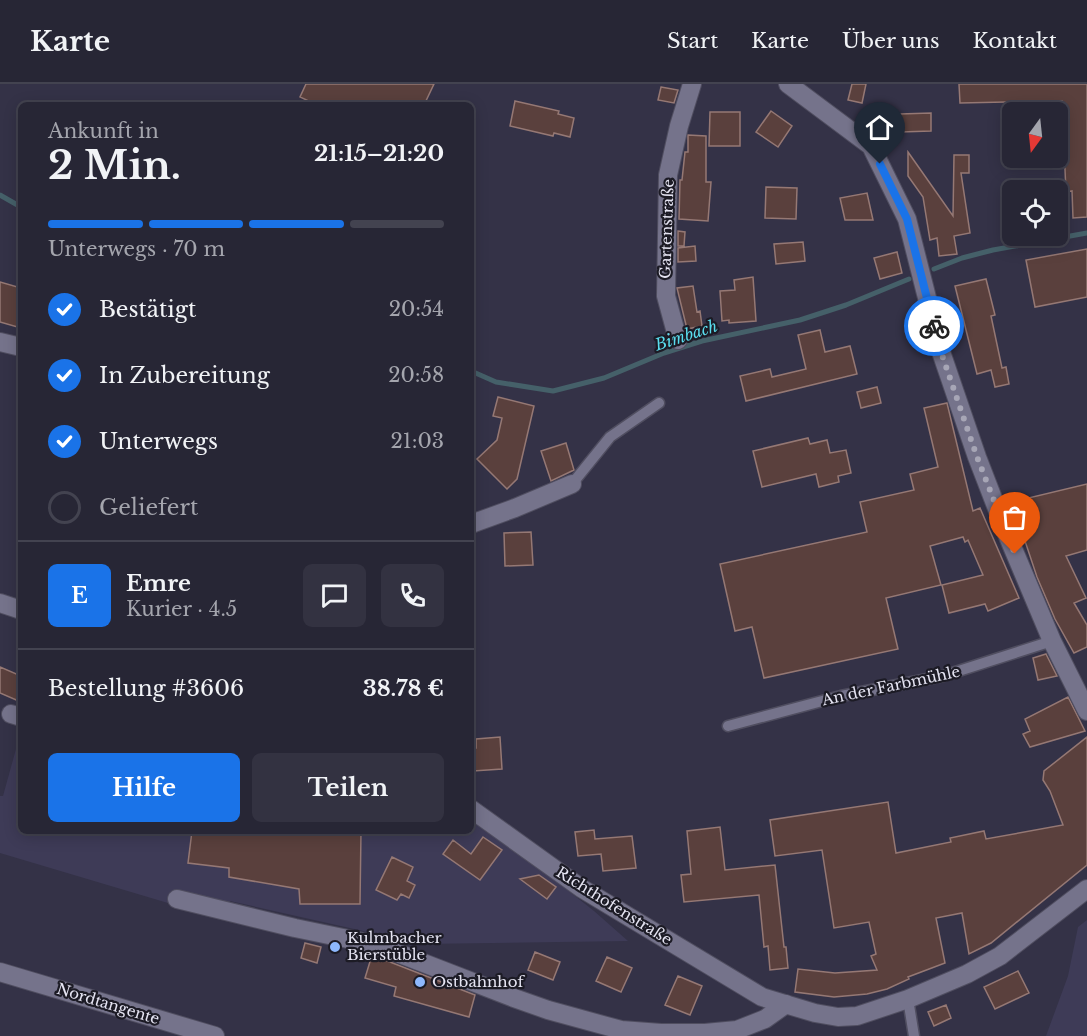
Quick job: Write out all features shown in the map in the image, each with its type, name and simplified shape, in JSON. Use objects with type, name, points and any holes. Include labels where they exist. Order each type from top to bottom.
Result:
[{"type":"street","name":"Gartenstraße","points":[[678,340],[666,296],[668,175],[679,126],[692,84]]},
{"type":"street","points":[[788,84],[871,146],[907,219],[940,349],[977,457],[1052,641],[1087,711]]},
{"type":"street","points":[[0,342],[18,346]]},
{"type":"street","points":[[474,523],[572,484]]},
{"type":"street","points":[[0,603],[18,609]]},
{"type":"street","name":"Richthofenstraße","points":[[474,811],[581,888],[762,997],[815,1013],[838,1017],[857,1016],[908,999],[968,974],[1000,956],[1087,889]]},
{"type":"street","points":[[177,899],[295,928],[377,945],[513,998],[621,1030],[694,1033],[737,1030],[765,1019],[786,1004]]},
{"type":"street","name":"Nordtangente","points":[[0,972],[215,1036]]},
{"type":"lane","points":[[572,484],[610,437],[659,404]]},
{"type":"lane","name":"An der Farbmühle","points":[[728,726],[841,696],[943,676],[1052,641]]},
{"type":"lane","points":[[908,999],[914,1036]]},
{"type":"shaded area","points":[[16,749],[18,749],[18,834],[474,834],[474,816],[594,911],[628,941],[421,944],[230,901],[225,920],[0,853],[0,796],[3,796]]},
{"type":"shaded area","points":[[1087,920],[1087,1036],[1046,1036],[1068,976],[1078,927]]},
{"type":"building","points":[[306,84],[434,84],[425,102],[311,102],[300,97]]},
{"type":"building","points":[[852,84],[866,84],[862,103],[848,100]]},
{"type":"building","points":[[959,84],[1087,84],[1087,217],[1073,218],[1072,191],[1068,192],[1068,180],[1065,180],[1065,168],[1068,168],[1068,102],[960,103]]},
{"type":"building","points":[[661,87],[678,90],[674,103],[658,100]]},
{"type":"building","points":[[515,101],[559,111],[558,114],[574,118],[570,137],[554,133],[553,136],[510,126]]},
{"type":"building","points":[[771,111],[792,126],[778,147],[756,132]]},
{"type":"building","points":[[710,112],[740,112],[740,146],[709,146]]},
{"type":"building","points":[[931,113],[931,131],[900,132],[900,114]]},
{"type":"building","points":[[688,135],[706,136],[706,182],[711,182],[708,221],[679,219],[680,180],[682,180],[685,152],[688,152]]},
{"type":"building","points":[[908,152],[953,216],[954,155],[969,155],[969,173],[961,173],[970,233],[954,236],[957,254],[939,256],[937,238],[930,240],[923,197],[908,176]]},
{"type":"building","points":[[766,187],[797,188],[796,219],[765,218]]},
{"type":"building","points":[[867,193],[873,220],[845,220],[840,198]]},
{"type":"building","points":[[678,231],[685,232],[684,246],[678,246]]},
{"type":"building","points":[[803,242],[805,261],[776,264],[774,244]]},
{"type":"building","points":[[695,246],[696,261],[678,262],[678,248]]},
{"type":"building","points":[[1087,249],[1087,297],[1035,307],[1026,260]]},
{"type":"building","points":[[897,252],[902,273],[880,279],[874,258]]},
{"type":"building","points":[[753,277],[756,321],[729,323],[729,320],[722,321],[720,291],[735,290],[734,280]]},
{"type":"building","points":[[986,279],[995,315],[991,316],[1002,368],[1006,367],[1009,384],[995,387],[991,370],[977,374],[955,286]]},
{"type":"building","points":[[0,282],[18,287],[18,327],[0,322]]},
{"type":"building","points":[[693,286],[697,312],[700,311],[702,326],[687,329],[677,288]]},
{"type":"building","points":[[820,330],[825,352],[850,346],[857,374],[746,401],[740,376],[770,369],[772,377],[806,369],[798,335]]},
{"type":"building","points":[[877,387],[881,403],[861,408],[857,392]]},
{"type":"building","points":[[498,397],[534,406],[517,479],[507,489],[477,459],[497,440],[502,418],[493,416]]},
{"type":"building","points":[[947,403],[973,511],[980,508],[1019,598],[988,611],[985,604],[949,613],[942,585],[983,575],[968,540],[965,542],[963,537],[930,546],[941,585],[886,598],[898,649],[764,678],[752,627],[735,631],[720,564],[867,532],[860,502],[914,490],[910,474],[938,467],[924,408]]},
{"type":"building","points":[[808,438],[810,444],[827,440],[830,453],[846,450],[851,473],[838,476],[839,482],[819,487],[816,474],[762,487],[753,451]]},
{"type":"building","points":[[566,443],[574,470],[551,481],[541,451]]},
{"type":"building","points":[[1087,484],[1087,550],[1066,556],[1086,598],[1074,603],[1087,625],[1087,647],[1074,653],[1055,619],[1037,577],[1012,502]]},
{"type":"building","points":[[531,532],[533,565],[505,566],[504,533]]},
{"type":"building","points":[[1046,654],[1057,676],[1038,680],[1033,658]]},
{"type":"building","points":[[0,667],[18,675],[18,701],[0,693]]},
{"type":"building","points":[[1068,697],[1085,731],[1030,747],[1023,734],[1030,731],[1025,719]]},
{"type":"building","points":[[500,737],[502,769],[474,771],[476,739]]},
{"type":"building","points":[[1087,737],[1087,865],[991,943],[969,954],[962,913],[936,918],[945,963],[908,977],[909,979],[887,989],[867,994],[834,997],[795,992],[798,969],[835,973],[877,970],[871,956],[876,954],[869,922],[834,928],[822,850],[775,856],[770,820],[888,802],[896,853],[951,842],[950,838],[984,831],[986,839],[1063,825],[1050,791],[1043,780],[1044,771]]},
{"type":"building","points":[[720,827],[725,870],[775,865],[788,968],[770,970],[768,946],[764,947],[759,895],[684,902],[681,875],[691,874],[687,831]]},
{"type":"building","points":[[594,830],[595,839],[632,836],[636,868],[603,871],[601,854],[578,856],[575,832]]},
{"type":"building","points":[[192,834],[361,834],[360,904],[300,904],[299,889],[229,877],[229,868],[188,863]]},
{"type":"building","points":[[483,837],[502,850],[480,880],[443,854],[453,840],[471,854]]},
{"type":"building","points":[[392,857],[413,867],[407,881],[415,885],[409,898],[401,894],[397,900],[376,890]]},
{"type":"building","points":[[539,875],[556,887],[547,899],[520,879]]},
{"type":"building","points":[[305,943],[321,947],[317,963],[301,958]]},
{"type":"building","points":[[535,952],[560,962],[553,980],[528,970]]},
{"type":"building","name":"Ostbahnhof","points":[[372,955],[475,995],[469,1017],[394,996],[396,987],[365,978]]},
{"type":"building","points":[[607,957],[632,968],[621,992],[596,981]]},
{"type":"building","points":[[1018,971],[1029,993],[995,1009],[984,987]]},
{"type":"building","points":[[678,976],[702,986],[690,1015],[665,1005]]},
{"type":"building","points":[[946,1005],[951,1018],[934,1026],[928,1012]]},
{"type":"waterway","name":"Bimbach","points":[[0,195],[18,205]]},
{"type":"waterway","name":"Bimbach","points":[[934,269],[962,258],[993,250],[1087,233]]},
{"type":"waterway","name":"Bimbach","points":[[474,372],[496,382],[553,391],[604,378],[664,353],[702,341],[800,320],[846,305],[909,279]]},
{"type":"way so far","points":[[934,326],[977,457],[1015,554]]},
{"type":"place","name":"Kulmbacher Bierstüble","points":[[335,947]]},
{"type":"place","name":"Ostbahnhof","points":[[420,982]]},
{"type":"route","points":[[880,164],[907,219],[934,326]]}]
